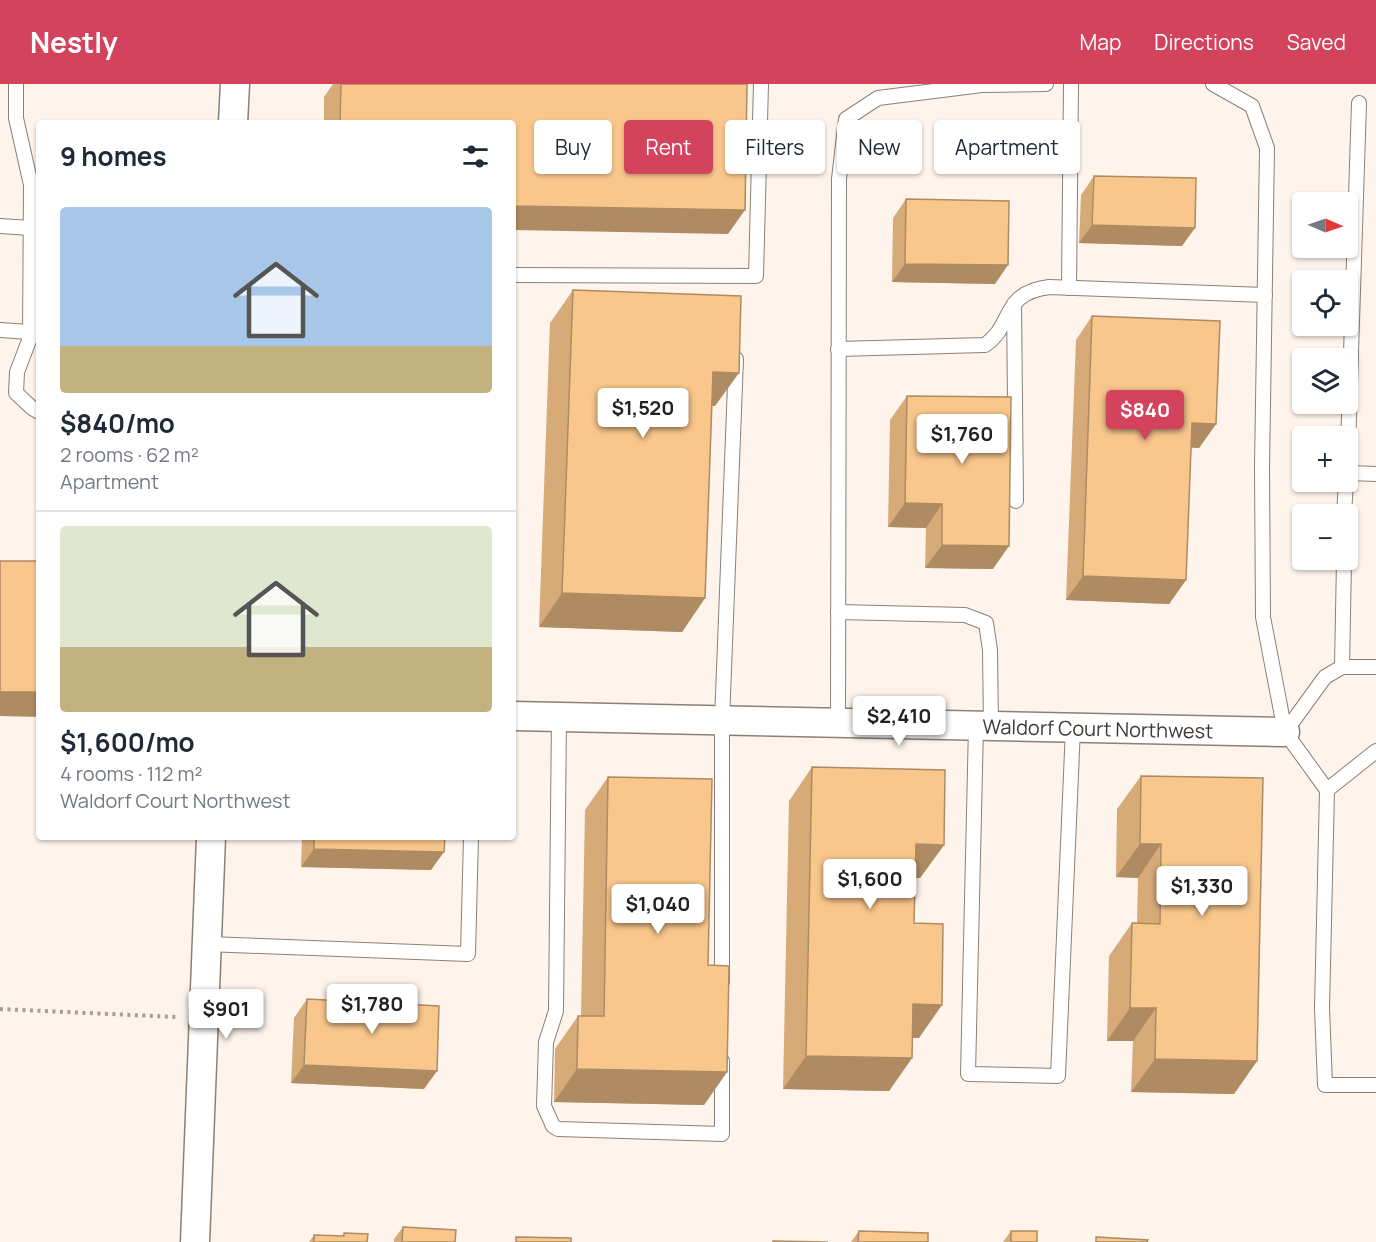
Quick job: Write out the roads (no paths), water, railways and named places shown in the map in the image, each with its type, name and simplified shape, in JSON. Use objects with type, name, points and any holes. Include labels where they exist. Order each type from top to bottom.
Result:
[{"type":"street","points":[[234,120],[235,84]]},
{"type":"street","name":"Waldorf Court Northwest","points":[[516,716],[1285,732]]},
{"type":"street","points":[[195,1242],[211,840]]},
{"type":"lane","points":[[16,84],[16,118],[31,185],[30,338],[17,372],[16,393],[36,410]]},
{"type":"lane","points":[[516,275],[756,276],[761,84]]},
{"type":"lane","points":[[838,723],[839,179],[846,119],[878,98],[982,85],[1046,84]]},
{"type":"lane","points":[[1069,288],[1071,84]]},
{"type":"lane","points":[[1213,84],[1252,106],[1267,148],[1262,467],[1263,617],[1285,732],[1327,790],[1322,1008],[1325,1085],[1376,1085]]},
{"type":"lane","points":[[1349,426],[1359,103]]},
{"type":"lane","points":[[0,226],[30,228]]},
{"type":"lane","points":[[838,348],[985,345],[991,341],[1014,304],[1034,289],[1069,288],[1265,295]]},
{"type":"lane","points":[[1014,304],[1016,501]]},
{"type":"lane","points":[[0,330],[29,332]]},
{"type":"lane","points":[[722,992],[722,721],[736,345]]},
{"type":"lane","points":[[1358,476],[1376,474]]},
{"type":"lane","points":[[1342,667],[1344,570]]},
{"type":"lane","points":[[838,612],[965,615],[986,623],[990,650],[984,726],[968,1074],[1058,1076],[1073,728]]},
{"type":"lane","points":[[1285,732],[1324,677],[1342,667],[1376,667]]},
{"type":"lane","points":[[559,717],[556,1011],[546,1042],[544,1106],[553,1126],[558,1129],[722,1134],[722,1051]]},
{"type":"lane","points":[[1327,790],[1376,751]]},
{"type":"lane","points":[[207,944],[468,954],[471,840]]}]
